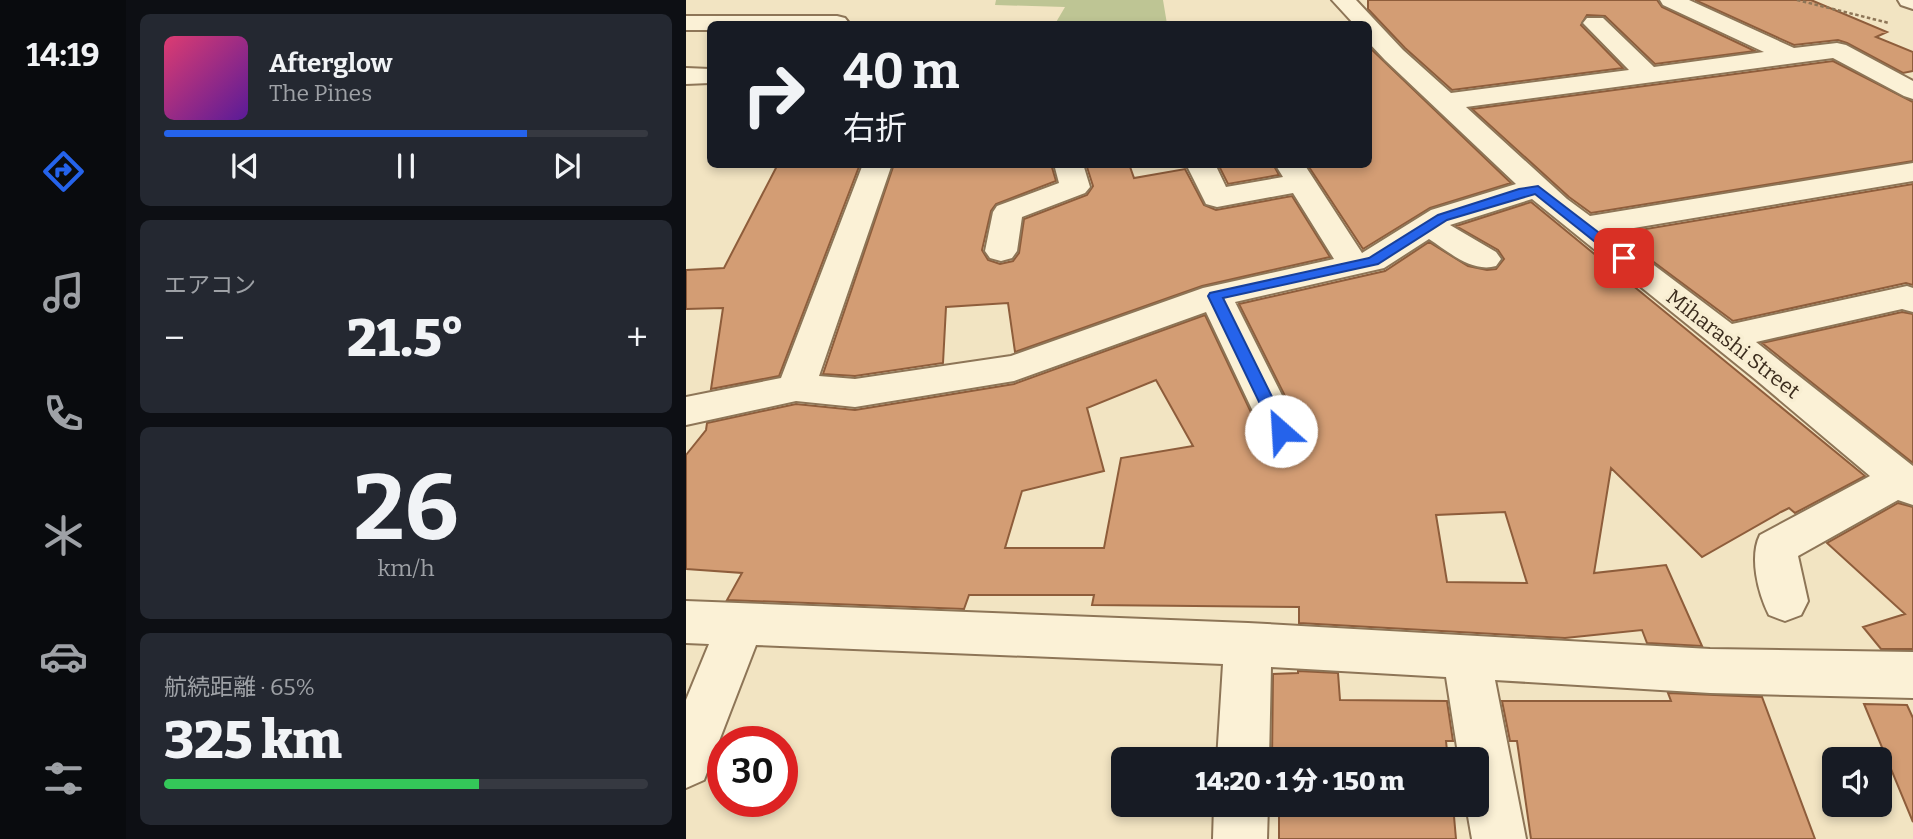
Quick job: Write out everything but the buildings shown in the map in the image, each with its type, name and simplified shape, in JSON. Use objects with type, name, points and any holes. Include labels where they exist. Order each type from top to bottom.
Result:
[{"type":"street","name":"Miharashi Street","points":[[1343,0],[1361,21]]},
{"type":"street","points":[[1671,0],[1793,57]]},
{"type":"street","points":[[686,23],[707,23]]},
{"type":"street","points":[[1595,23],[1649,76]]},
{"type":"street","name":"Miharashi Street","points":[[1372,33],[1538,190],[1726,337],[1907,484]]},
{"type":"street","points":[[1446,102],[1837,50],[1913,91]]},
{"type":"street","points":[[796,388],[877,168]]},
{"type":"street","points":[[1001,251],[1008,212],[1075,187],[1069,168]]},
{"type":"street","points":[[1202,168],[1217,198],[1295,174],[1354,265]]},
{"type":"street","points":[[1583,227],[1913,172]]},
{"type":"street","points":[[686,411],[796,388],[855,393],[1014,368],[1107,337],[1215,296],[1373,261],[1442,217],[1524,191],[1538,190]]},
{"type":"street","points":[[1429,226],[1485,259]]},
{"type":"street","points":[[1215,296],[1281,431]]},
{"type":"street","points":[[1726,337],[1907,297],[1913,301]]},
{"type":"street","points":[[1786,601],[1775,548],[1907,484]]},
{"type":"street","points":[[686,622],[1248,644],[1710,671],[1913,675]]},
{"type":"street","points":[[686,762],[740,625]]},
{"type":"street","points":[[1244,747],[1248,644]]},
{"type":"street","points":[[1467,657],[1499,839]]},
{"type":"street","points":[[1240,839],[1241,817]]},
{"type":"path","points":[[1797,0],[1900,27]]},
{"type":"green space","points":[[996,0],[1163,0],[1166,21],[1057,21],[1065,7],[995,5]]},
{"type":"route","points":[[1281,431],[1215,296],[1373,261],[1442,217],[1524,191],[1538,190],[1624,258]]}]
